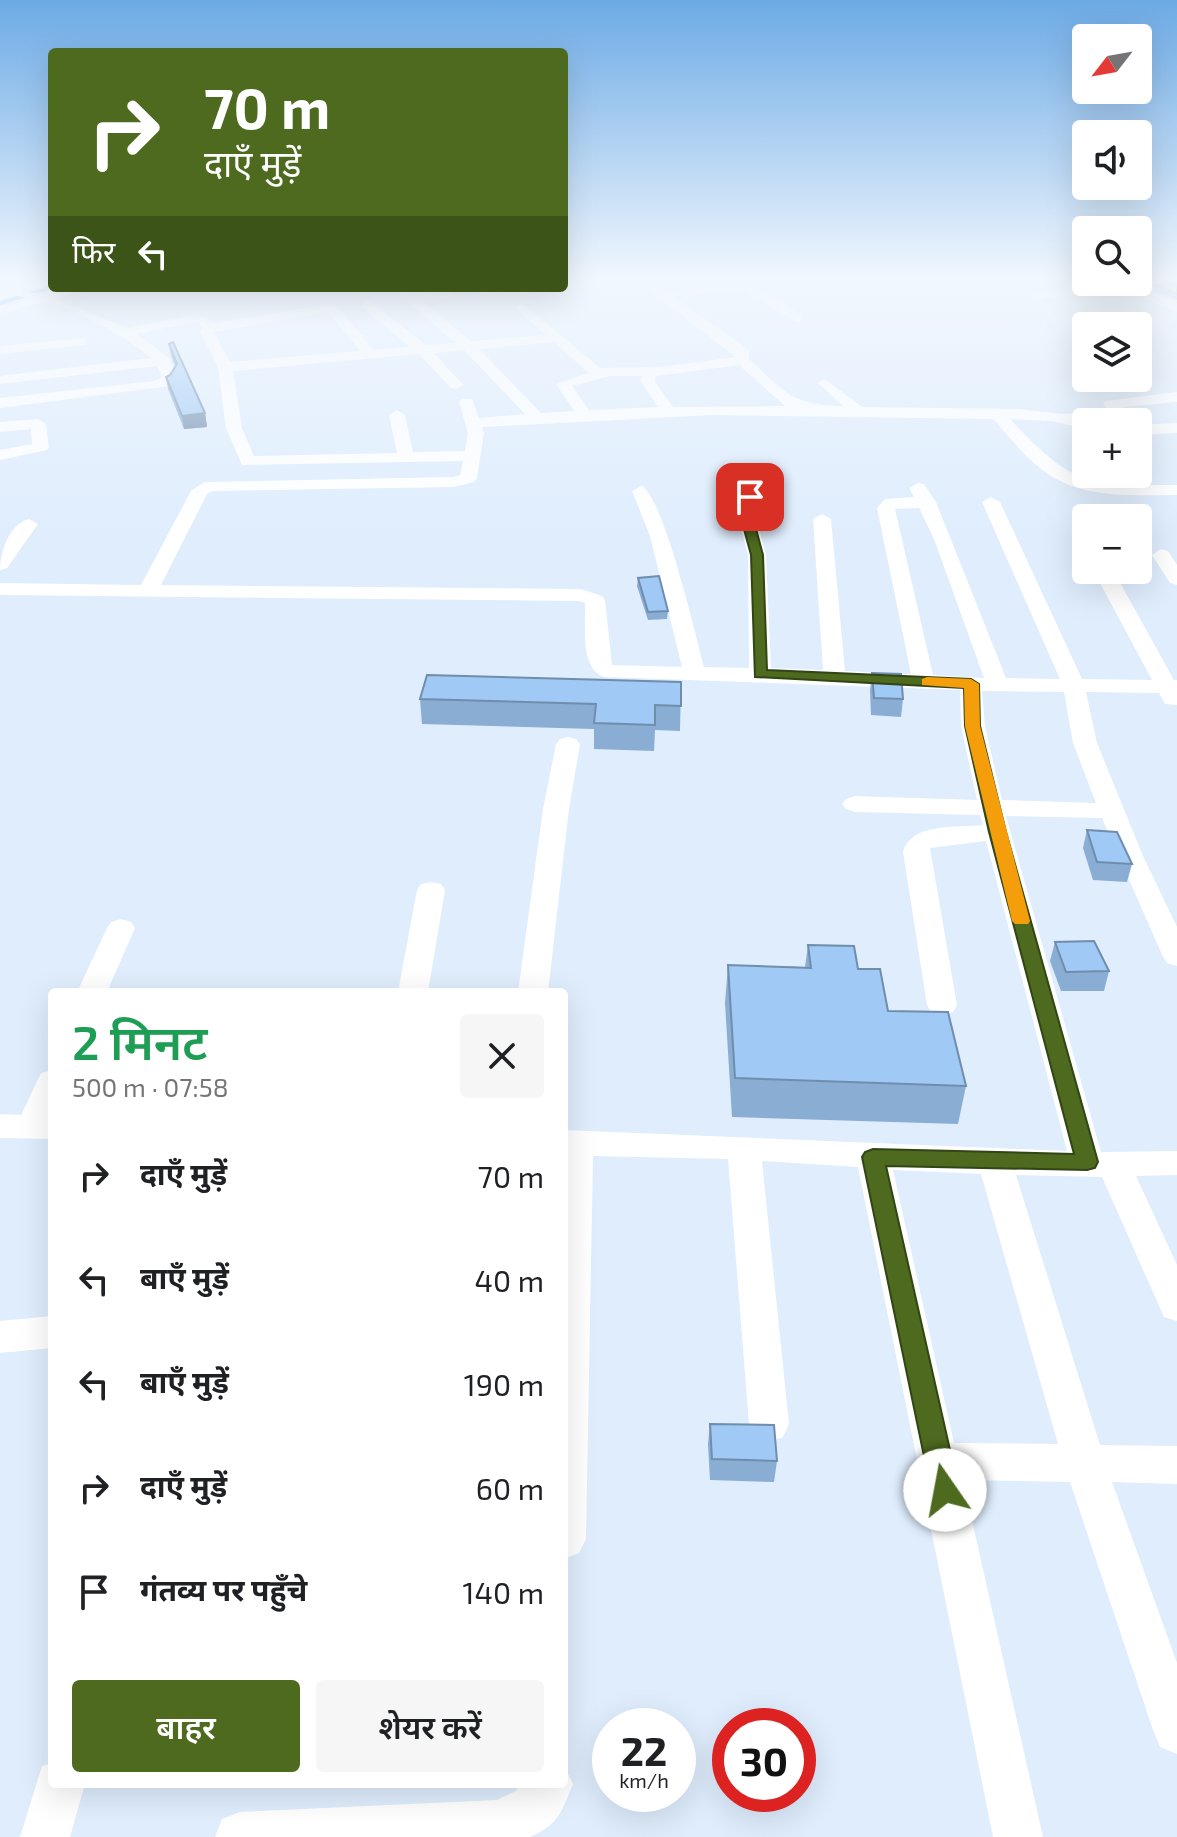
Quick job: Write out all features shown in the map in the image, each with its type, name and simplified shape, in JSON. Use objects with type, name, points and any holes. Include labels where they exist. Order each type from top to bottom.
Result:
[{"type":"street","points":[[0,380],[150,363]]},
{"type":"street","points":[[0,403],[165,383],[169,377],[165,363]]},
{"type":"street","points":[[223,363],[235,384],[234,428],[248,461],[472,456]]},
{"type":"street","points":[[225,367],[277,363]]},
{"type":"street","points":[[427,363],[456,385]]},
{"type":"street","points":[[484,363],[536,417]]},
{"type":"street","points":[[585,363],[604,374]]},
{"type":"street","points":[[585,415],[563,384],[604,374],[721,363]]},
{"type":"street","points":[[745,363],[786,401],[819,411]]},
{"type":"street","points":[[657,371],[650,373],[648,382],[669,412]]},
{"type":"street","points":[[66,373],[74,394]]},
{"type":"street","points":[[825,383],[859,412]]},
{"type":"street","points":[[475,423],[536,417],[669,412],[819,411],[1119,418],[1126,416],[1112,403],[1177,397]]},
{"type":"street","points":[[148,590],[200,491],[210,486],[454,482],[468,478],[475,423],[467,402]]},
{"type":"street","points":[[397,415],[406,456]]},
{"type":"street","points":[[999,416],[1046,465],[1076,484],[1095,489],[1170,490]]},
{"type":"street","points":[[1060,417],[1072,420]]},
{"type":"street","points":[[0,427],[38,424],[41,447],[0,455]]},
{"type":"street","points":[[1152,429],[1177,428]]},
{"type":"street","points":[[1152,479],[1170,490]]},
{"type":"street","points":[[641,491],[659,536],[695,673]]},
{"type":"street","points":[[923,681],[886,508],[891,503],[922,495],[984,684],[973,726],[994,819],[1100,1164],[1177,1306]]},
{"type":"street","points":[[750,497],[750,529],[757,555],[760,674]]},
{"type":"street","points":[[991,502],[1074,686],[1085,743],[1177,957]]},
{"type":"street","points":[[822,519],[834,676]]},
{"type":"street","points":[[0,564],[29,524]]},
{"type":"street","points":[[1161,555],[1177,579]]},
{"type":"street","points":[[1111,584],[1174,694]]},
{"type":"street","points":[[0,589],[589,596],[595,600],[599,664],[605,670],[1074,686],[1174,694]]},
{"type":"street","points":[[534,988],[556,809],[568,744]]},
{"type":"street","points":[[855,804],[994,819],[1112,811]]},
{"type":"street","points":[[942,1005],[916,852],[918,844],[927,838],[994,819]]},
{"type":"street","points":[[414,988],[431,890]]},
{"type":"street","points":[[94,988],[121,928]]},
{"type":"street","points":[[28,1127],[48,1089]]},
{"type":"street","points":[[568,1274],[570,1142],[995,1162],[1177,1163]]},
{"type":"street","points":[[744,1148],[769,1424]]},
{"type":"street","points":[[873,1157],[1018,1837]]},
{"type":"street","points":[[995,1162],[1085,1465],[1177,1730]]},
{"type":"street","points":[[0,1337],[48,1332]]},
{"type":"street","points":[[939,1461],[1177,1465]]},
{"type":"street","points":[[45,1837],[59,1788]]},
{"type":"street","points":[[240,1837],[499,1825],[534,1809],[546,1788]]},
{"type":"building","points":[[182,363],[205,413],[182,416],[166,377],[177,364]]},
{"type":"building","points":[[659,576],[668,611],[648,612],[638,578]]},
{"type":"building","points":[[872,673],[901,674],[903,699],[874,698]]},
{"type":"building","points":[[427,675],[681,682],[681,706],[655,705],[655,725],[594,723],[596,704],[420,699]]},
{"type":"building","points":[[1087,830],[1117,832],[1132,864],[1097,862]]},
{"type":"building","points":[[1094,941],[1109,971],[1066,972],[1055,942]]},
{"type":"building","points":[[808,945],[854,946],[858,969],[880,969],[888,1011],[948,1012],[966,1086],[735,1078],[728,965],[811,968]]},
{"type":"building","points":[[710,1424],[774,1425],[777,1461],[712,1459]]},
{"type":"slow traffic","points":[[927,682],[971,684],[973,726],[1021,921]]},
{"type":"route","points":[[750,497],[750,529],[757,555],[760,674],[971,684],[973,726],[997,832],[1087,1162],[873,1157],[945,1490]]}]
